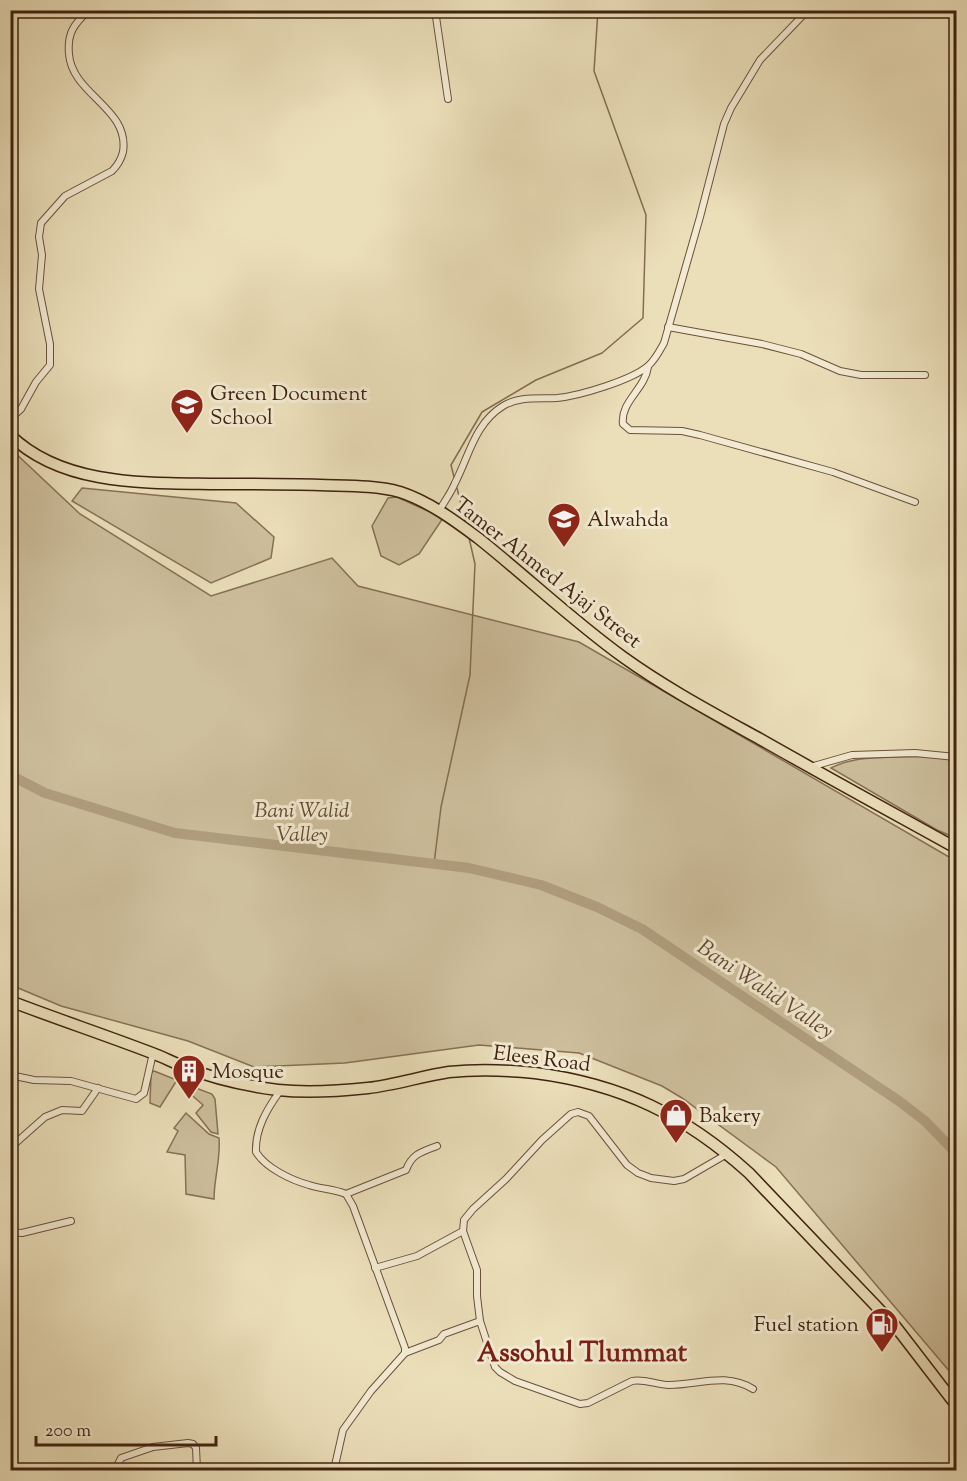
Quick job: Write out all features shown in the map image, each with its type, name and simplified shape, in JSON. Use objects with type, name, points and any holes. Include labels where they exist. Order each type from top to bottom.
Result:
[{"type":"main road","name":"Tamer Ahmed Ajaj Street","points":[[10,435],[20,445],[49,462],[77,472],[105,477],[188,483],[369,487],[401,492],[439,511],[497,553],[580,624],[658,681],[957,848]]},
{"type":"main road","name":"Elees Road","points":[[10,1001],[153,1053],[186,1068],[244,1084],[280,1090],[370,1088],[420,1077],[476,1070],[504,1070],[558,1076],[614,1089],[688,1125],[727,1153],[772,1196],[880,1310],[957,1405]]},
{"type":"street","points":[[10,419],[21,408],[36,382],[50,365],[50,344],[39,289],[42,255],[39,237],[41,223],[61,200],[112,171],[122,158],[124,145],[120,126],[74,75],[69,61],[69,35],[73,25],[89,10]]},
{"type":"street","points":[[435,10],[448,99]]},
{"type":"street","points":[[808,10],[760,60],[731,108],[724,124],[669,327],[660,350],[648,366],[644,382],[624,412],[623,424],[630,430],[682,430],[833,472],[915,502]]},
{"type":"street","points":[[669,327],[762,344],[801,354],[850,373],[926,375]]},
{"type":"street","points":[[439,511],[456,483],[474,438],[487,420],[502,406],[520,400],[569,396],[626,378],[648,366]]},
{"type":"street","points":[[809,767],[852,755],[915,753],[957,757]]},
{"type":"street","points":[[10,1075],[34,1080],[71,1081],[132,1100],[140,1098],[144,1093],[153,1053]]},
{"type":"street","points":[[10,1148],[45,1117],[62,1110],[82,1111],[98,1088]]},
{"type":"street","points":[[280,1090],[266,1110],[260,1126],[256,1147],[259,1156],[271,1166],[308,1185],[346,1194],[353,1206],[405,1353]]},
{"type":"street","points":[[727,1153],[703,1170],[684,1179],[674,1181],[651,1178],[627,1165],[589,1116],[578,1112],[571,1114],[542,1140],[506,1179],[472,1209],[464,1220],[463,1231],[477,1270],[480,1321],[495,1367],[515,1381],[580,1404],[588,1403],[639,1379],[648,1383],[671,1385],[712,1379],[728,1380],[753,1389]]},
{"type":"street","points":[[346,1194],[406,1170],[416,1153],[437,1146]]},
{"type":"street","points":[[10,1232],[22,1233],[71,1221]]},
{"type":"street","points":[[375,1268],[417,1257],[463,1231]]},
{"type":"street","points":[[334,1470],[343,1430],[371,1391],[405,1353],[439,1340],[444,1334],[480,1321]]},
{"type":"street","points":[[118,1470],[121,1458],[153,1447],[188,1443],[194,1444],[196,1448],[197,1470]]},
{"type":"green space","name":"Bani Walid Valley","points":[[11,449],[80,514],[211,596],[332,558],[358,586],[579,642],[956,861],[956,1379],[776,1167],[682,1098],[662,1086],[579,1053],[479,1045],[345,1063],[254,1067],[188,1041],[61,1006],[11,985]]},
{"type":"green space","points":[[82,488],[236,503],[274,537],[271,558],[211,583],[72,501]]},
{"type":"green space","points":[[397,497],[443,518],[419,554],[399,565],[381,556],[372,526],[388,498]]},
{"type":"green space","points":[[930,756],[956,761],[956,838],[937,830],[831,768],[853,760]]},
{"type":"green space","points":[[154,1071],[177,1080],[160,1107],[150,1103],[151,1073]]},
{"type":"green space","points":[[188,1085],[212,1094],[215,1099],[218,1134],[211,1132],[196,1113],[203,1105],[186,1090]]},
{"type":"green space","points":[[186,1113],[209,1134],[219,1138],[214,1199],[186,1194],[185,1155],[167,1152],[178,1131],[174,1128]]},
{"type":"waterway","points":[[454,477],[451,465],[482,412],[536,380],[602,353],[643,318],[646,215],[594,71],[598,10]]},
{"type":"waterway","points":[[457,488],[465,521]]},
{"type":"waterway","points":[[434,864],[441,807],[470,675],[475,564],[469,538]]},
{"type":"waterway","name":"Bani Walid Valley","points":[[10,775],[45,793],[175,833],[469,868],[541,885],[597,907],[642,929],[899,1101],[925,1121],[956,1153]]},
{"type":"place","name":"Green Document School","points":[[187,434]]},
{"type":"place","name":"Alwahda","points":[[564,548]]},
{"type":"place","name":"Mosque","points":[[189,1100]]},
{"type":"place","name":"Bakery","points":[[676,1144]]},
{"type":"place","name":"Fuel station","points":[[882,1353]]},
{"type":"district","name":"Assohul Tlummat","points":[[582,1352]]}]
